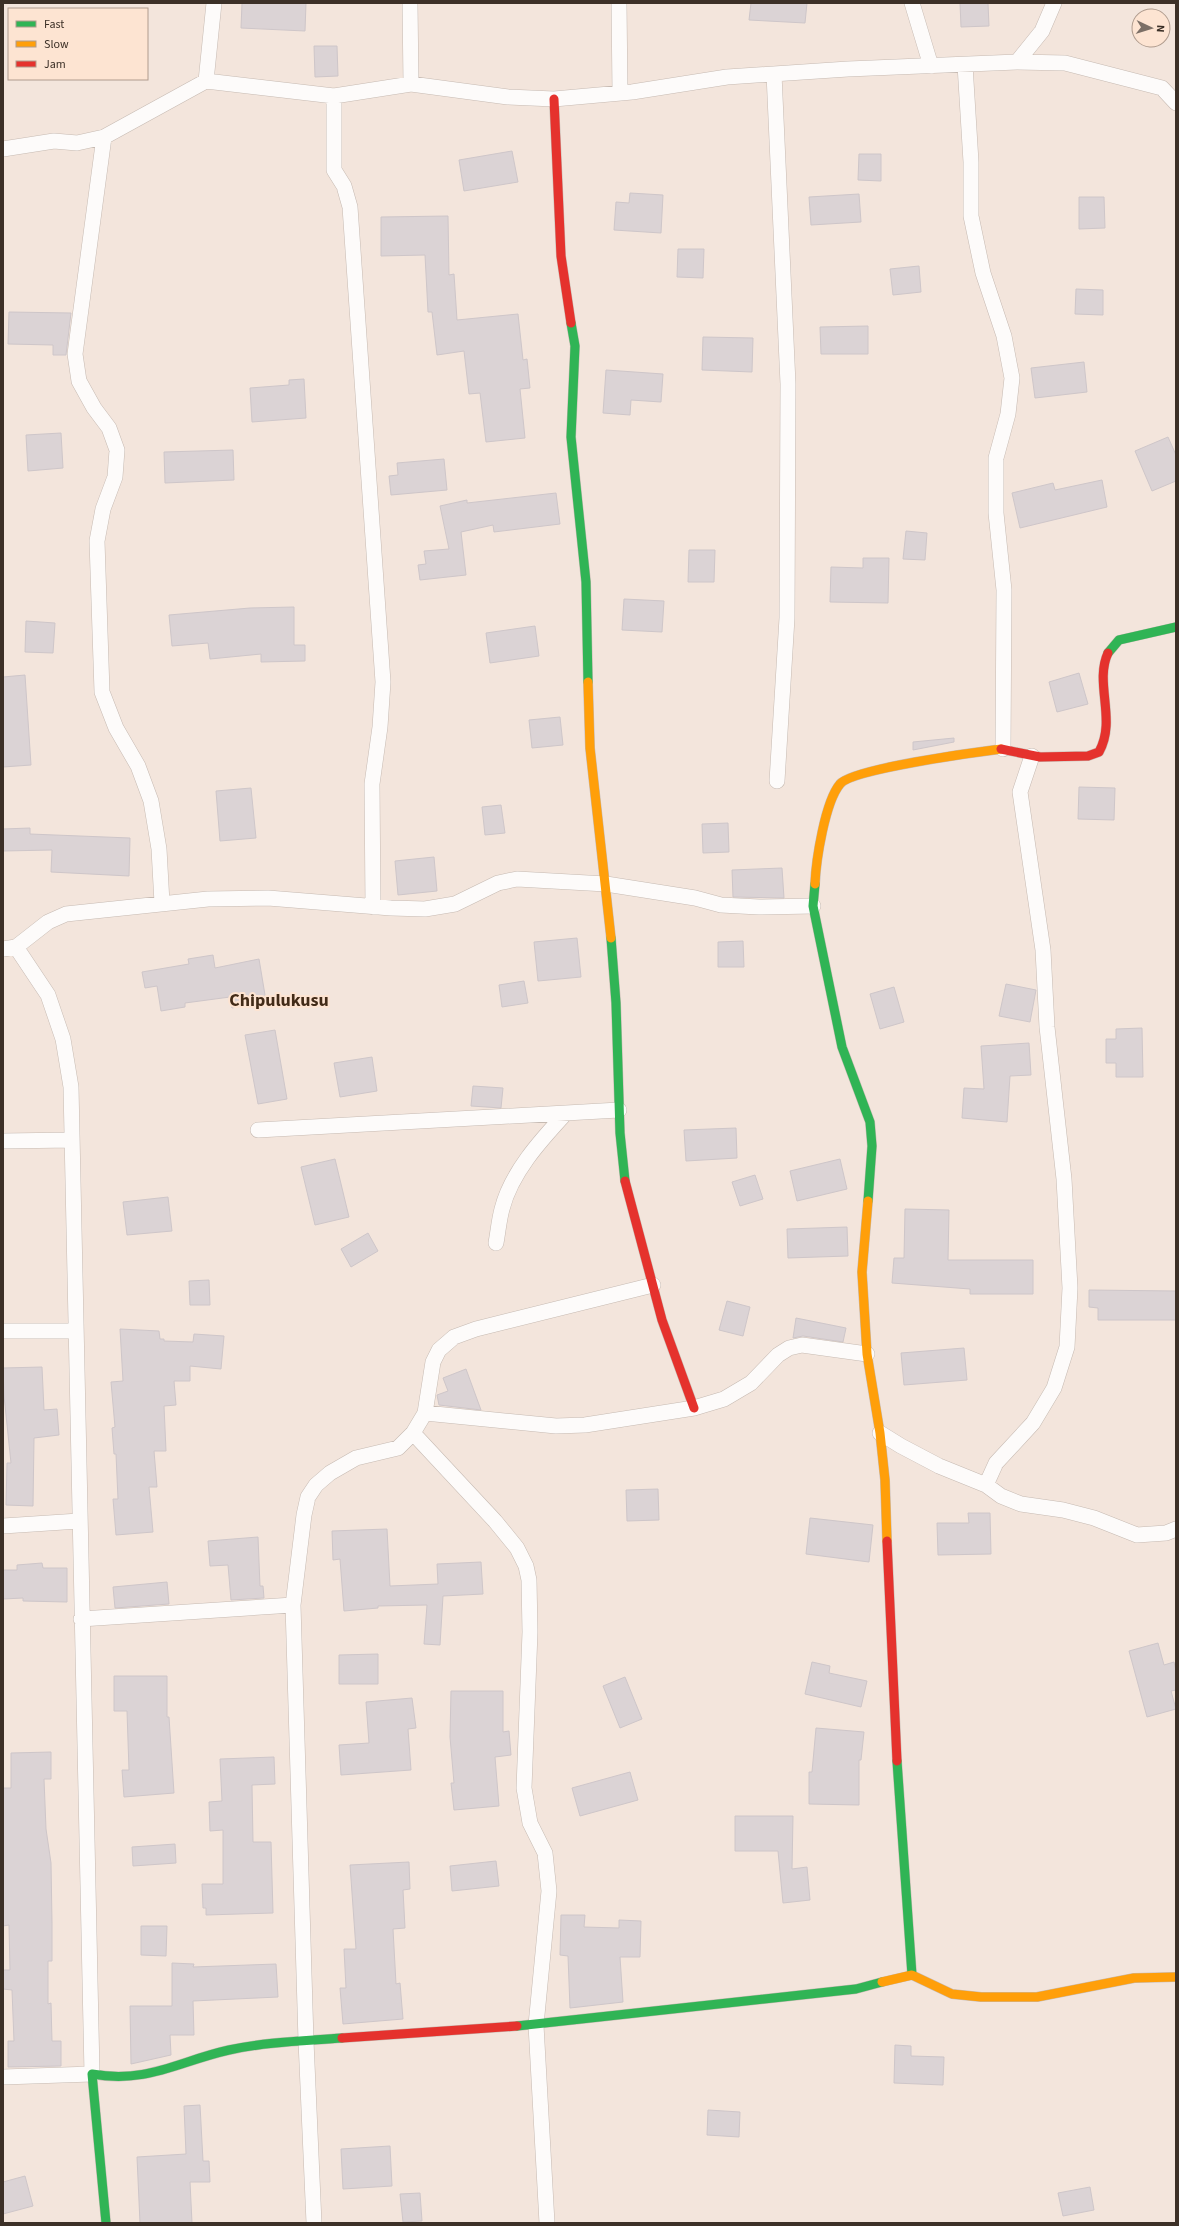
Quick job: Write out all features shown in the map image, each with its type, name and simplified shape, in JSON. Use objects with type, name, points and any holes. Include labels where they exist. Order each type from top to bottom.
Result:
[{"type":"street","points":[[206,81],[214,3]]},
{"type":"street","points":[[410,3],[411,84]]},
{"type":"street","points":[[619,3],[620,93]]},
{"type":"street","points":[[912,3],[931,66]]},
{"type":"street","points":[[1017,62],[1042,31],[1054,3]]},
{"type":"street","points":[[3,149],[54,141],[77,143],[104,137],[206,81],[334,96],[411,84],[508,97],[554,99],[620,93],[727,77],[1017,62],[1065,63],[1162,88],[1176,103]]},
{"type":"street","points":[[965,65],[971,162],[971,216],[983,273],[1004,336],[1012,378],[1008,414],[996,458],[996,513],[1004,590],[1003,749]]},
{"type":"street","points":[[774,74],[788,384],[787,618],[777,781]]},
{"type":"street","points":[[334,96],[334,170],[344,186],[350,207],[383,682],[380,727],[372,784],[373,907]]},
{"type":"street","points":[[554,99],[561,256],[575,346],[575,389],[571,437],[586,582],[590,748],[606,884],[616,1003],[619,1110],[625,1180],[662,1320],[694,1408]]},
{"type":"street","points":[[104,137],[75,354],[79,381],[94,408],[109,428],[117,450],[115,477],[103,509],[97,541],[102,692],[116,728],[138,766],[151,801],[159,849],[162,903]]},
{"type":"street","points":[[912,1975],[897,1773],[885,1480],[880,1432],[867,1354],[862,1272],[872,1146],[870,1122],[842,1047],[814,906],[815,879],[824,818],[840,783],[849,778],[949,755],[1003,749],[1032,756],[1088,756],[1099,752],[1105,741],[1107,716],[1103,663],[1109,650],[1119,640],[1176,627]]},
{"type":"street","points":[[986,1485],[996,1463],[1032,1423],[1054,1388],[1067,1347],[1070,1288],[1064,1179],[1046,1026],[1043,950],[1020,792],[1032,756]]},
{"type":"street","points":[[106,2223],[92,2074],[81,1619],[71,1088],[64,1039],[48,995],[10,948],[48,922],[66,914],[208,899],[268,898],[373,907],[425,909],[455,904],[498,883],[517,879],[606,884],[695,898],[721,905],[760,907],[814,906]]},
{"type":"street","points":[[258,1130],[619,1110]]},
{"type":"street","points":[[496,1243],[502,1208],[513,1182],[540,1141],[565,1114]]},
{"type":"street","points":[[3,1141],[72,1140]]},
{"type":"street","points":[[314,2223],[306,2041],[293,1605],[304,1515],[308,1497],[316,1485],[330,1473],[356,1458],[398,1448],[413,1433],[426,1413],[433,1362],[439,1350],[454,1337],[476,1329],[653,1285]]},
{"type":"street","points":[[3,1331],[76,1331]]},
{"type":"street","points":[[426,1413],[556,1426],[585,1425],[694,1408],[724,1399],[751,1383],[778,1355],[789,1348],[802,1345],[867,1354]]},
{"type":"street","points":[[880,1432],[900,1446],[939,1466],[986,1485],[1001,1496],[1021,1504],[1063,1510],[1094,1518],[1137,1535],[1166,1533],[1176,1529]]},
{"type":"street","points":[[413,1433],[495,1521],[517,1548],[526,1566],[529,1580],[530,1632],[524,1788],[530,1823],[545,1853],[549,1891],[536,2025],[547,2223]]},
{"type":"street","points":[[3,1526],[79,1521]]},
{"type":"street","points":[[81,1619],[293,1605]]},
{"type":"street","points":[[3,2077],[92,2074],[113,2078],[137,2076],[172,2068],[228,2050],[272,2042],[536,2025],[699,2005],[856,1989],[912,1975],[952,1994],[981,1997],[1038,1997],[1134,1978],[1176,1977]]},
{"type":"building","points":[[242,3],[306,3],[305,31],[241,28]]},
{"type":"building","points":[[751,3],[807,3],[805,23],[749,20]]},
{"type":"building","points":[[960,3],[988,3],[989,26],[961,27]]},
{"type":"building","points":[[314,46],[337,46],[338,76],[315,77]]},
{"type":"building","points":[[512,151],[518,182],[464,191],[459,160]]},
{"type":"building","points":[[859,154],[881,154],[881,181],[858,180]]},
{"type":"building","points":[[630,193],[663,195],[661,233],[614,230],[616,202],[629,203]]},
{"type":"building","points":[[859,194],[861,222],[811,225],[809,197]]},
{"type":"building","points":[[1079,197],[1104,197],[1105,228],[1079,229]]},
{"type":"building","points":[[448,216],[449,275],[454,274],[457,320],[518,314],[523,360],[527,359],[530,388],[520,389],[525,438],[486,442],[480,393],[469,394],[464,351],[437,355],[432,312],[428,312],[425,255],[381,256],[381,217]]},
{"type":"building","points":[[678,249],[704,249],[703,278],[677,277]]},
{"type":"building","points":[[919,266],[921,292],[893,295],[890,269]]},
{"type":"building","points":[[1076,289],[1103,290],[1103,315],[1075,314]]},
{"type":"building","points":[[9,312],[71,313],[66,355],[53,355],[53,345],[8,344]]},
{"type":"building","points":[[868,326],[868,354],[821,354],[820,327]]},
{"type":"building","points":[[703,337],[753,338],[752,372],[702,370]]},
{"type":"building","points":[[1084,362],[1087,392],[1035,398],[1031,368]]},
{"type":"building","points":[[606,370],[663,374],[661,402],[631,400],[630,415],[603,413]]},
{"type":"building","points":[[304,379],[306,418],[252,422],[250,388],[289,385],[289,380]]},
{"type":"building","points":[[61,433],[63,468],[28,471],[26,435]]},
{"type":"building","points":[[1168,437],[1176,455],[1176,481],[1152,491],[1135,451]]},
{"type":"building","points":[[233,450],[234,480],[165,483],[164,452]]},
{"type":"building","points":[[444,459],[447,490],[391,495],[389,476],[398,475],[397,463]]},
{"type":"building","points":[[1102,480],[1107,507],[1020,528],[1012,493],[1053,483],[1055,490]]},
{"type":"building","points":[[556,493],[560,524],[494,532],[493,525],[461,532],[466,575],[420,580],[418,565],[426,564],[424,551],[449,549],[440,506],[467,500],[467,503]]},
{"type":"building","points":[[906,531],[927,533],[925,560],[903,559]]},
{"type":"building","points":[[689,550],[715,550],[714,582],[688,582]]},
{"type":"building","points":[[863,558],[889,558],[888,603],[830,602],[831,567],[863,568]]},
{"type":"building","points":[[624,599],[664,601],[662,632],[622,630]]},
{"type":"building","points":[[294,607],[294,645],[305,645],[305,661],[261,662],[261,654],[210,659],[208,643],[172,646],[169,615],[250,608]]},
{"type":"building","points":[[26,621],[55,623],[53,653],[25,652]]},
{"type":"building","points":[[535,626],[539,656],[490,663],[486,633]]},
{"type":"building","points":[[1079,673],[1088,704],[1057,712],[1049,682]]},
{"type":"building","points":[[25,675],[31,765],[3,767],[3,677]]},
{"type":"building","points":[[560,717],[563,745],[532,748],[529,720]]},
{"type":"building","points":[[954,738],[954,742],[913,750],[913,742]]},
{"type":"building","points":[[1079,787],[1115,788],[1114,820],[1078,819]]},
{"type":"building","points":[[251,788],[256,838],[220,841],[216,791]]},
{"type":"building","points":[[501,805],[505,833],[485,835],[482,807]]},
{"type":"building","points":[[728,823],[729,852],[703,853],[702,824]]},
{"type":"building","points":[[30,828],[30,834],[130,838],[129,876],[51,872],[52,850],[3,851],[3,829]]},
{"type":"building","points":[[434,857],[437,891],[398,895],[395,861]]},
{"type":"building","points":[[782,868],[784,898],[733,897],[732,870]]},
{"type":"building","points":[[577,938],[581,977],[538,981],[534,942]]},
{"type":"building","points":[[743,941],[744,967],[718,967],[718,942]]},
{"type":"building","points":[[213,955],[215,968],[259,959],[266,1001],[232,1008],[230,997],[185,1003],[185,1007],[161,1011],[157,986],[145,988],[142,972],[189,964],[188,959]]},
{"type":"building","points":[[524,981],[528,1003],[502,1007],[499,985]]},
{"type":"building","points":[[1006,984],[1036,990],[1030,1022],[999,1016]]},
{"type":"building","points":[[894,987],[904,1022],[880,1029],[870,994]]},
{"type":"building","points":[[1142,1028],[1143,1077],[1116,1077],[1116,1063],[1106,1063],[1106,1039],[1116,1039],[1116,1029]]},
{"type":"building","points":[[275,1030],[287,1099],[258,1104],[245,1035]]},
{"type":"building","points":[[1029,1043],[1031,1075],[1010,1076],[1007,1122],[962,1118],[964,1088],[984,1089],[981,1046]]},
{"type":"building","points":[[372,1057],[377,1091],[340,1097],[334,1063]]},
{"type":"building","points":[[473,1086],[503,1088],[501,1108],[471,1106]]},
{"type":"building","points":[[736,1128],[737,1158],[686,1161],[684,1130]]},
{"type":"building","points":[[335,1159],[349,1217],[315,1225],[301,1167]]},
{"type":"building","points":[[840,1159],[847,1189],[797,1201],[790,1171]]},
{"type":"building","points":[[755,1175],[763,1199],[740,1206],[732,1182]]},
{"type":"building","points":[[168,1197],[172,1231],[127,1235],[123,1202]]},
{"type":"building","points":[[905,1209],[949,1210],[948,1260],[1033,1260],[1033,1294],[970,1294],[970,1289],[892,1283],[894,1258],[904,1258]]},
{"type":"building","points":[[847,1227],[848,1256],[788,1258],[787,1229]]},
{"type":"building","points":[[368,1233],[378,1251],[351,1267],[341,1249]]},
{"type":"building","points":[[209,1280],[210,1305],[190,1305],[189,1281]]},
{"type":"building","points":[[1089,1290],[1176,1291],[1176,1320],[1098,1320],[1098,1308],[1089,1307]]},
{"type":"building","points":[[727,1301],[750,1307],[743,1336],[719,1330]]},
{"type":"building","points":[[796,1318],[846,1328],[843,1342],[803,1336],[793,1338]]},
{"type":"building","points":[[120,1329],[159,1331],[160,1339],[164,1339],[164,1341],[193,1342],[194,1334],[224,1336],[221,1369],[190,1366],[190,1381],[174,1381],[176,1405],[164,1406],[166,1451],[154,1451],[157,1487],[149,1487],[153,1532],[116,1535],[113,1499],[118,1499],[116,1454],[114,1454],[112,1428],[115,1427],[111,1382],[123,1381]]},
{"type":"building","points":[[964,1348],[967,1380],[904,1385],[901,1353]]},
{"type":"building","points":[[42,1367],[44,1410],[57,1409],[59,1435],[34,1438],[33,1506],[6,1505],[7,1463],[11,1463],[4,1396],[3,1368]]},
{"type":"building","points":[[466,1369],[481,1410],[439,1405],[437,1395],[448,1391],[443,1378]]},
{"type":"building","points":[[658,1489],[659,1520],[627,1521],[626,1490]]},
{"type":"building","points":[[968,1513],[990,1513],[991,1554],[938,1555],[937,1523],[969,1523]]},
{"type":"building","points":[[810,1518],[873,1525],[869,1562],[806,1554]]},
{"type":"building","points":[[387,1529],[390,1586],[438,1584],[437,1564],[481,1562],[483,1594],[443,1596],[440,1645],[424,1644],[427,1605],[378,1606],[378,1608],[344,1611],[340,1559],[333,1560],[332,1531]]},
{"type":"building","points":[[258,1537],[260,1586],[263,1586],[264,1598],[231,1600],[228,1565],[210,1566],[208,1541]]},
{"type":"building","points":[[42,1563],[43,1568],[67,1568],[67,1602],[23,1601],[23,1598],[3,1599],[3,1570],[17,1570],[17,1565]]},
{"type":"building","points":[[167,1582],[169,1604],[115,1608],[113,1587]]},
{"type":"building","points":[[1158,1643],[1164,1665],[1174,1662],[1176,1671],[1176,1690],[1171,1691],[1176,1709],[1147,1717],[1129,1651]]},
{"type":"building","points":[[378,1654],[378,1684],[339,1684],[339,1655]]},
{"type":"building","points":[[812,1662],[830,1666],[829,1673],[867,1681],[861,1707],[805,1694]]},
{"type":"building","points":[[114,1676],[167,1676],[167,1717],[169,1717],[174,1793],[124,1797],[122,1770],[129,1770],[127,1711],[114,1711]]},
{"type":"building","points":[[625,1677],[642,1719],[620,1728],[603,1686]]},
{"type":"building","points":[[451,1691],[503,1691],[503,1732],[509,1731],[511,1755],[495,1757],[499,1806],[454,1810],[451,1783],[454,1783],[450,1737]]},
{"type":"building","points":[[412,1698],[416,1728],[408,1729],[411,1770],[341,1775],[339,1745],[369,1743],[366,1702]]},
{"type":"building","points":[[816,1728],[864,1732],[861,1760],[859,1760],[859,1805],[809,1804],[809,1772],[812,1772]]},
{"type":"building","points":[[51,1752],[51,1779],[44,1779],[46,1829],[51,1863],[52,1961],[48,1961],[48,2004],[51,2003],[52,2041],[61,2041],[61,2066],[8,2067],[8,2041],[14,2041],[12,1990],[3,1989],[3,1970],[10,1970],[9,1925],[3,1926],[3,1788],[11,1788],[11,1753]]},
{"type":"building","points":[[274,1757],[275,1784],[252,1785],[253,1842],[271,1842],[273,1913],[206,1915],[206,1908],[203,1908],[202,1884],[223,1884],[223,1830],[210,1831],[209,1802],[222,1801],[220,1759]]},
{"type":"building","points":[[630,1772],[638,1800],[580,1816],[572,1788]]},
{"type":"building","points":[[735,1816],[793,1816],[792,1869],[807,1867],[810,1900],[783,1903],[778,1851],[735,1851]]},
{"type":"building","points":[[175,1844],[176,1863],[133,1866],[132,1847]]},
{"type":"building","points":[[496,1861],[499,1886],[452,1891],[450,1866]]},
{"type":"building","points":[[409,1862],[410,1889],[403,1890],[405,1928],[393,1929],[396,1984],[400,1983],[403,2019],[343,2024],[340,1988],[346,1988],[344,1949],[356,1949],[350,1865]]},
{"type":"building","points":[[561,1915],[585,1915],[584,1927],[619,1928],[619,1920],[641,1921],[640,1957],[620,1957],[623,2002],[570,2008],[568,1956],[560,1955]]},
{"type":"building","points":[[141,1926],[167,1926],[166,1956],[141,1955]]},
{"type":"building","points":[[172,1963],[194,1964],[193,1967],[276,1964],[278,1997],[193,2001],[194,2035],[170,2035],[171,2055],[131,2064],[130,2006],[172,2006]]},
{"type":"building","points":[[895,2045],[911,2046],[911,2056],[944,2057],[943,2085],[894,2083]]},
{"type":"building","points":[[200,2105],[203,2161],[209,2161],[210,2182],[190,2182],[192,2223],[140,2223],[137,2157],[186,2154],[184,2106]]},
{"type":"building","points":[[708,2110],[740,2112],[739,2137],[707,2135]]},
{"type":"building","points":[[390,2146],[392,2186],[343,2189],[341,2149]]},
{"type":"building","points":[[25,2176],[33,2206],[3,2214],[3,2182]]},
{"type":"building","points":[[1090,2187],[1094,2210],[1063,2216],[1058,2193]]},
{"type":"building","points":[[420,2193],[422,2221],[403,2222],[400,2194]]},
{"type":"traffic: fast","points":[[571,323],[575,346],[571,437],[586,582],[588,682]]},
{"type":"traffic: fast","points":[[1108,653],[1119,640],[1176,627]]},
{"type":"traffic: fast","points":[[815,884],[813,906],[842,1047],[870,1122],[872,1146],[868,1201]]},
{"type":"traffic: fast","points":[[611,938],[616,1003],[620,1133],[625,1181]]},
{"type":"traffic: fast","points":[[897,1761],[912,1975]]},
{"type":"traffic: fast","points":[[517,2026],[856,1989],[882,1982]]},
{"type":"traffic: fast","points":[[106,2223],[92,2074],[112,2076],[146,2074],[243,2047],[342,2038]]},
{"type":"traffic: slow","points":[[588,682],[590,748],[611,938]]},
{"type":"traffic: slow","points":[[815,884],[822,832],[830,804],[840,784],[849,778],[889,767],[942,757],[1001,749]]},
{"type":"traffic: slow","points":[[868,1201],[862,1272],[867,1354],[880,1433],[885,1480],[887,1541]]},
{"type":"traffic: slow","points":[[882,1982],[912,1975],[952,1994],[981,1997],[1037,1997],[1134,1978],[1176,1977]]},
{"type":"traffic: jam","points":[[554,99],[561,256],[571,323]]},
{"type":"traffic: jam","points":[[1001,749],[1040,757],[1088,756],[1099,752],[1104,740],[1106,727],[1103,677],[1104,665],[1108,653]]},
{"type":"traffic: jam","points":[[625,1181],[662,1320],[694,1408]]},
{"type":"traffic: jam","points":[[887,1541],[897,1761]]},
{"type":"traffic: jam","points":[[342,2038],[517,2026]]},
{"type":"district","name":"Chipulukusu","points":[[279,1000]]}]
